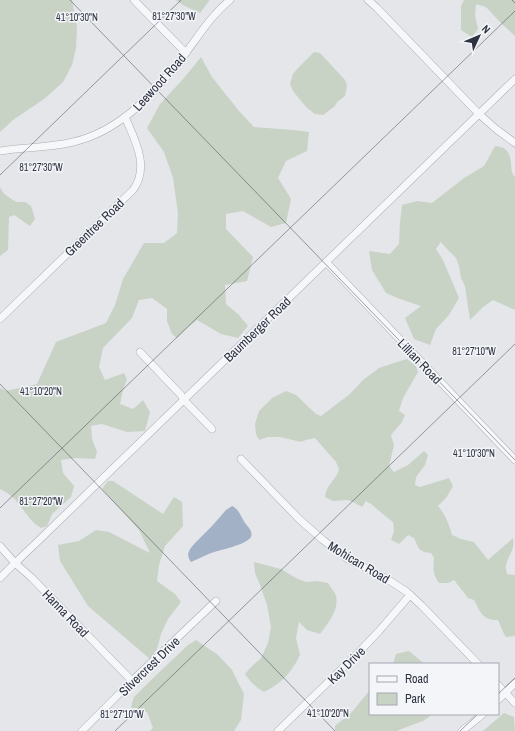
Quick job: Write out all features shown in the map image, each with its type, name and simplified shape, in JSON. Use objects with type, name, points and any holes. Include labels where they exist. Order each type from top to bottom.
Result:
[{"type":"street","points":[[134,0],[186,53]]},
{"type":"street","name":"Leewood Road","points":[[0,151],[73,142],[91,137],[125,117],[170,73],[215,15],[230,0]]},
{"type":"street","points":[[368,0],[479,114],[496,130],[515,143]]},
{"type":"street","name":"Baumberger Road","points":[[0,578],[515,79]]},
{"type":"street","name":"Greentree Road","points":[[0,319],[137,184],[141,167],[140,156],[137,143],[125,117]]},
{"type":"street","name":"Lillian Road","points":[[326,262],[515,460]]},
{"type":"street","points":[[140,352],[212,429]]},
{"type":"street","name":"Mohican Road","points":[[241,459],[300,520],[322,540],[348,559],[387,579],[410,595],[477,663]]},
{"type":"street","name":"Hanna Road","points":[[0,546],[132,681]]},
{"type":"street","name":"Kay Drive","points":[[278,731],[361,650],[410,595]]},
{"type":"street","name":"Silvercrest Drive","points":[[82,731],[216,601]]},
{"type":"street","points":[[499,699],[515,683]]},
{"type":"street","points":[[499,686],[515,703]]},
{"type":"street","points":[[462,731],[482,715]]},
{"type":"green space","points":[[0,0],[72,0],[77,27],[76,48],[72,65],[63,82],[44,99],[13,120],[0,132]]},
{"type":"green space","points":[[176,0],[209,0],[209,1],[200,13]]},
{"type":"green space","points":[[464,0],[515,0],[515,36],[486,7],[476,4],[475,16],[478,29],[472,37],[461,30],[461,6]]},
{"type":"green space","points":[[314,52],[320,53],[345,80],[347,86],[345,96],[323,115],[315,114],[306,107],[293,91],[290,84],[293,74]]},
{"type":"green space","points":[[201,57],[212,77],[254,127],[309,132],[307,151],[286,161],[278,178],[291,199],[286,223],[271,227],[243,211],[226,214],[226,229],[253,257],[247,281],[225,285],[226,304],[239,315],[248,326],[238,338],[221,334],[197,320],[177,338],[172,334],[167,321],[167,309],[152,298],[139,300],[132,318],[103,348],[99,367],[105,380],[124,373],[127,379],[120,404],[133,409],[143,400],[150,412],[145,431],[127,432],[102,424],[91,426],[92,439],[97,452],[95,459],[75,458],[61,460],[63,473],[74,486],[71,497],[52,514],[47,526],[41,528],[31,520],[10,495],[0,489],[0,388],[6,391],[37,384],[56,342],[106,323],[115,305],[123,279],[144,243],[164,243],[177,233],[178,213],[173,178],[164,152],[147,128],[160,104]]},
{"type":"green space","points":[[495,146],[504,148],[510,156],[512,171],[515,177],[515,310],[493,300],[483,307],[470,320],[465,286],[461,278],[459,266],[456,258],[441,242],[436,249],[443,260],[459,298],[449,315],[436,329],[430,345],[414,339],[405,318],[421,306],[386,293],[372,270],[369,251],[390,254],[399,244],[402,205],[417,201],[432,203],[464,178],[484,166]]},
{"type":"green space","points":[[0,187],[4,194],[16,202],[25,202],[31,206],[35,219],[30,226],[14,215],[9,217],[8,250],[0,256]]},
{"type":"green space","points":[[407,359],[416,366],[418,372],[403,398],[399,411],[405,415],[402,422],[391,435],[394,445],[389,466],[394,472],[408,465],[424,451],[428,455],[425,465],[416,477],[415,485],[420,487],[449,478],[453,486],[446,498],[438,506],[443,512],[452,535],[474,542],[488,560],[513,538],[512,550],[506,567],[507,574],[515,575],[515,636],[506,637],[498,620],[492,620],[485,617],[480,612],[474,600],[468,598],[454,580],[448,583],[439,583],[434,571],[434,558],[431,553],[424,552],[419,549],[414,538],[408,535],[399,544],[391,540],[394,531],[393,522],[371,504],[366,501],[362,507],[348,500],[333,501],[325,497],[327,489],[338,473],[339,469],[336,462],[315,438],[301,442],[280,437],[268,437],[259,440],[256,434],[255,424],[259,411],[272,398],[286,391],[296,395],[316,414],[321,416],[350,394],[363,380],[379,368]]},
{"type":"green space","points":[[108,481],[113,481],[163,514],[174,497],[182,502],[183,526],[165,546],[159,565],[157,581],[175,594],[181,602],[168,619],[161,634],[157,649],[150,659],[88,606],[60,561],[58,545],[79,541],[96,530],[109,532],[150,553],[139,530],[102,489]]},
{"type":"green space","points":[[254,562],[281,569],[306,582],[317,581],[328,583],[336,596],[337,601],[332,616],[320,634],[307,630],[299,622],[296,638],[300,655],[285,677],[276,685],[264,692],[253,684],[245,674],[261,658],[268,643],[271,627],[267,605],[255,573]]},
{"type":"green space","points":[[196,640],[218,655],[232,670],[244,694],[241,720],[234,731],[150,731],[153,728],[147,712],[135,710],[131,707],[134,697],[188,645]]},
{"type":"green space","points":[[409,651],[422,663],[393,663],[396,654]]},
{"type":"green space","points":[[369,691],[369,715],[432,715],[423,721],[397,731],[335,731],[335,726],[352,712]]},
{"type":"green space","points":[[504,713],[514,717],[515,731],[483,731]]},
{"type":"water","points":[[232,506],[238,511],[250,529],[251,537],[239,545],[211,553],[191,562],[188,554],[190,549],[226,510]]}]
